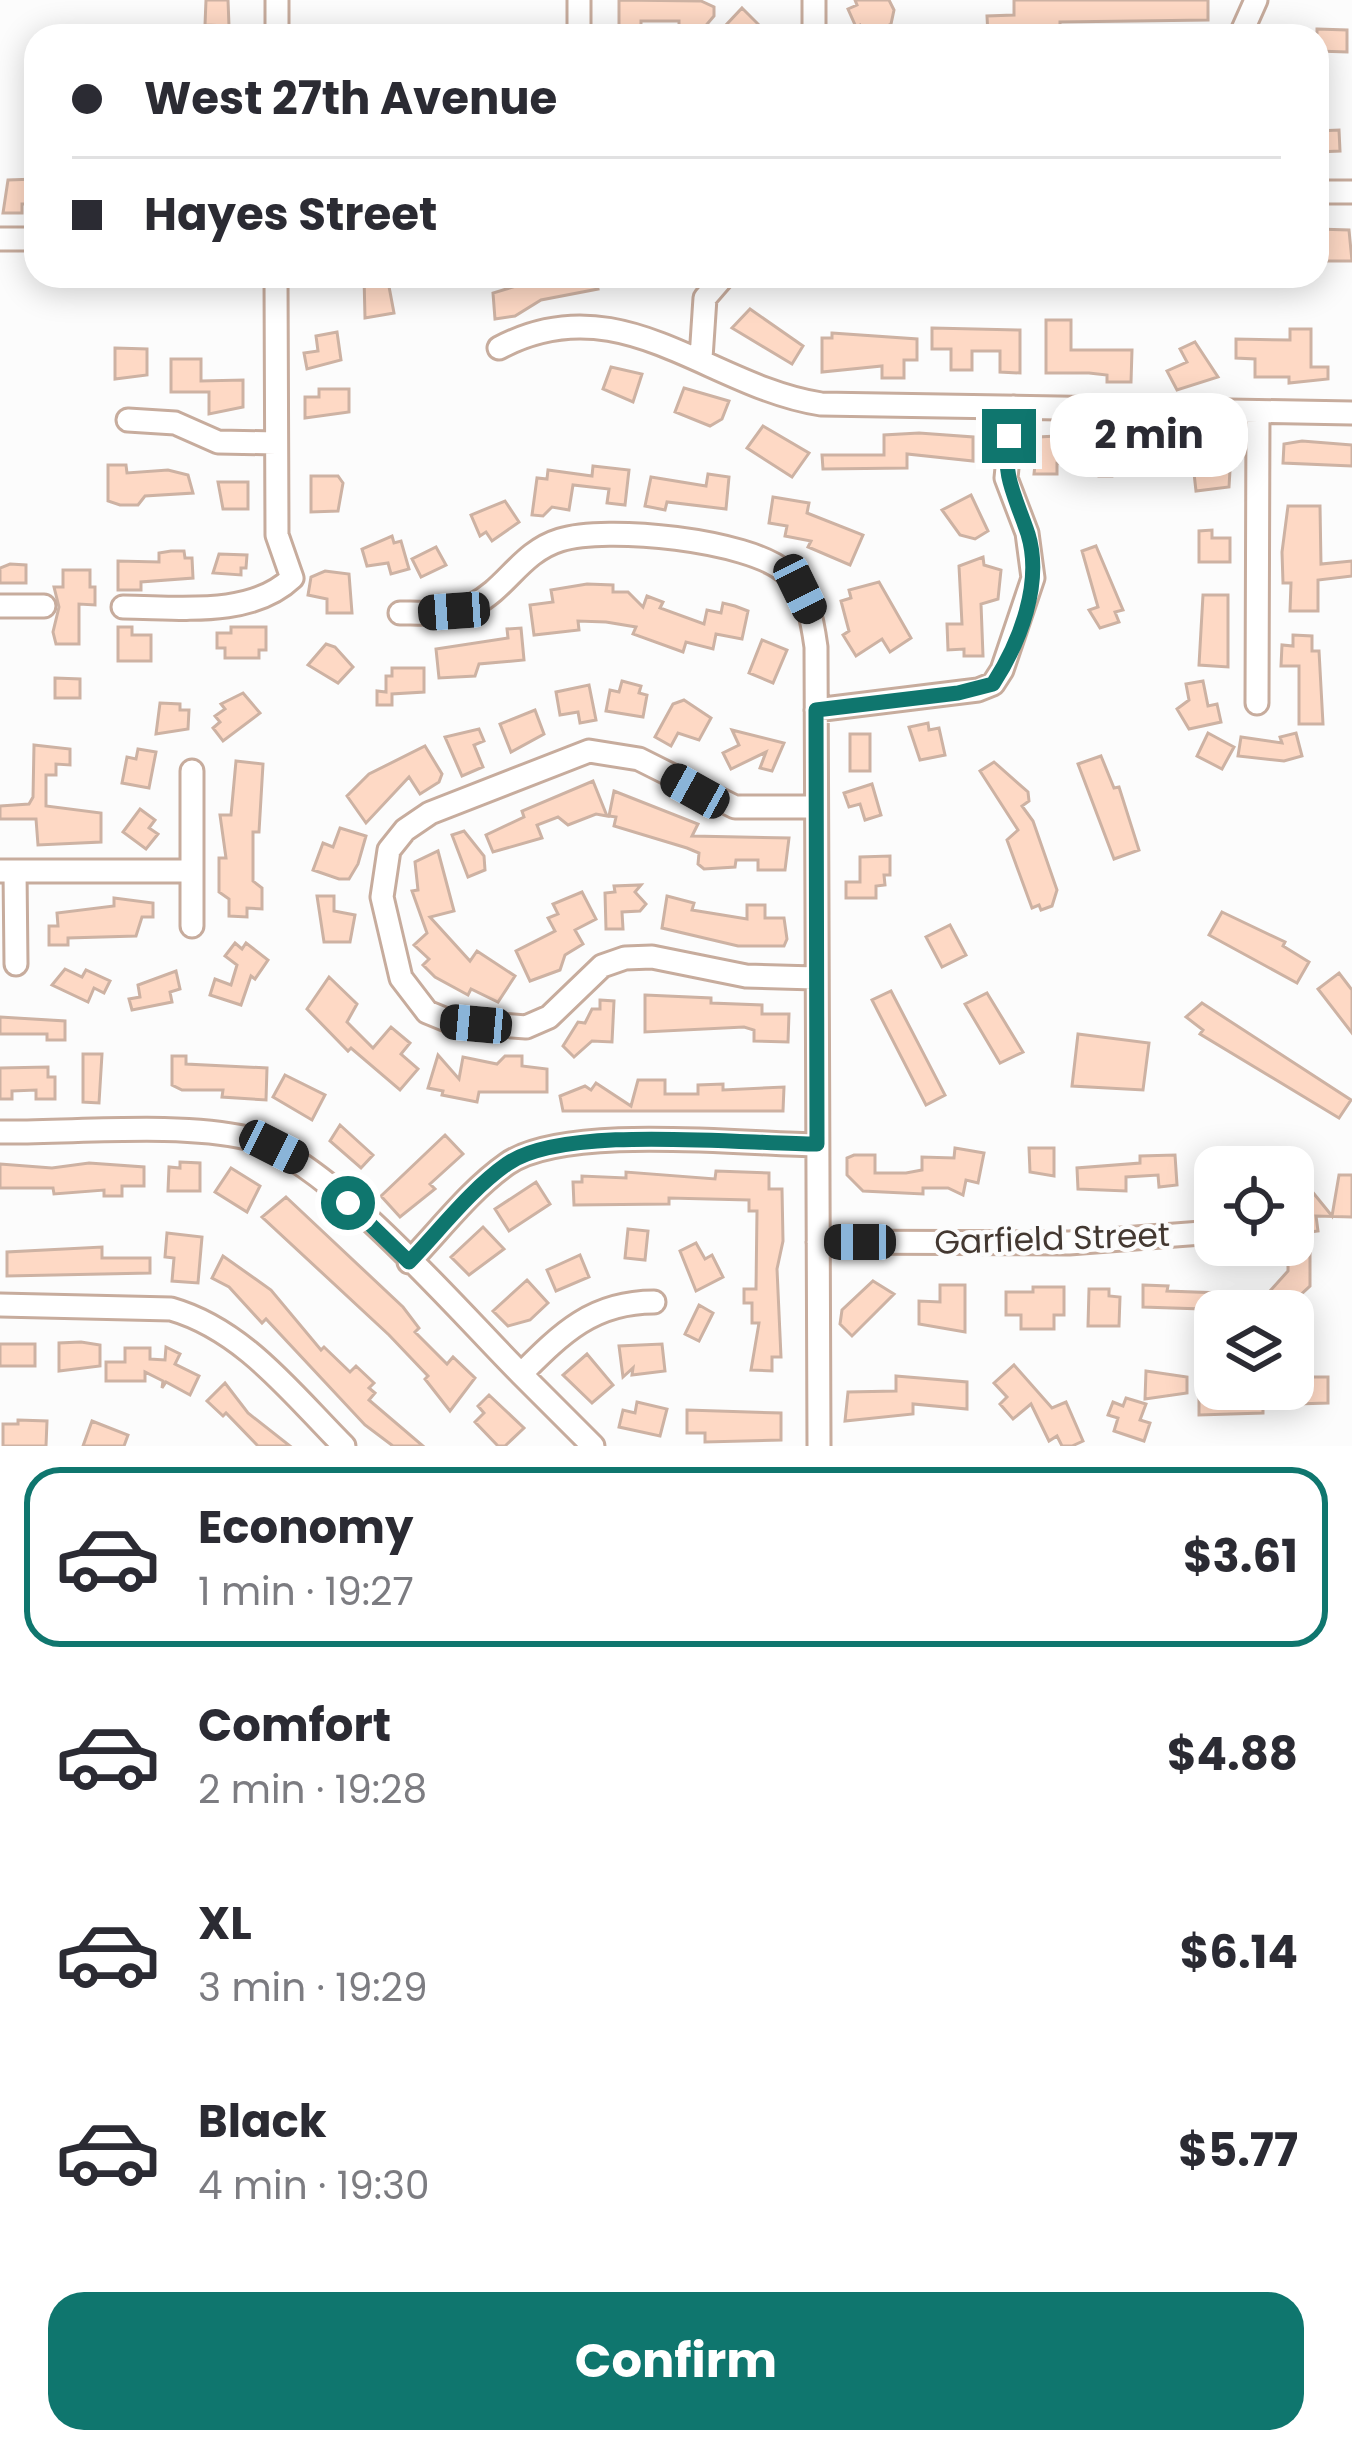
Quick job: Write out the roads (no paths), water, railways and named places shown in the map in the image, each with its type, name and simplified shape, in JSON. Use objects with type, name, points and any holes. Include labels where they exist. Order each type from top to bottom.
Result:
[{"type":"street","points":[[124,607],[232,604],[274,592],[292,578],[277,536],[276,288]]},
{"type":"street","points":[[701,358],[705,298],[714,288]]},
{"type":"street","points":[[499,349],[536,332],[573,326],[625,333],[701,358],[788,398],[821,404],[1352,413]]},
{"type":"street","points":[[816,710],[958,693],[993,684],[1030,599],[1034,578],[1031,545],[1004,461],[1013,407]]},
{"type":"street","points":[[1257,704],[1258,412]]},
{"type":"street","points":[[128,420],[175,422],[218,442],[276,443]]},
{"type":"street","points":[[400,613],[454,611],[476,603],[539,547],[568,537],[641,536],[756,556],[782,569],[811,613],[816,710],[819,1446]]},
{"type":"street","points":[[0,606],[44,606]]},
{"type":"street","points":[[814,806],[718,802],[639,759],[590,751],[430,813],[405,830],[389,850],[382,897],[401,978],[427,1012],[449,1022],[526,1027],[549,1018],[602,966],[625,958],[652,957],[746,976],[815,978]]},
{"type":"street","points":[[192,771],[192,926]]},
{"type":"street","points":[[16,964],[8,871],[191,871]]},
{"type":"street","points":[[0,1132],[248,1138],[317,1173],[593,1446]]},
{"type":"street","points":[[409,1262],[487,1182],[532,1151],[589,1142],[817,1144]]},
{"type":"street","name":"Garfield Street","points":[[818,1242],[1069,1243],[1194,1234]]},
{"type":"street","points":[[521,1374],[568,1328],[592,1312],[620,1303],[654,1302]]},
{"type":"street","points":[[0,1305],[171,1309],[197,1316],[238,1342],[344,1446]]}]
